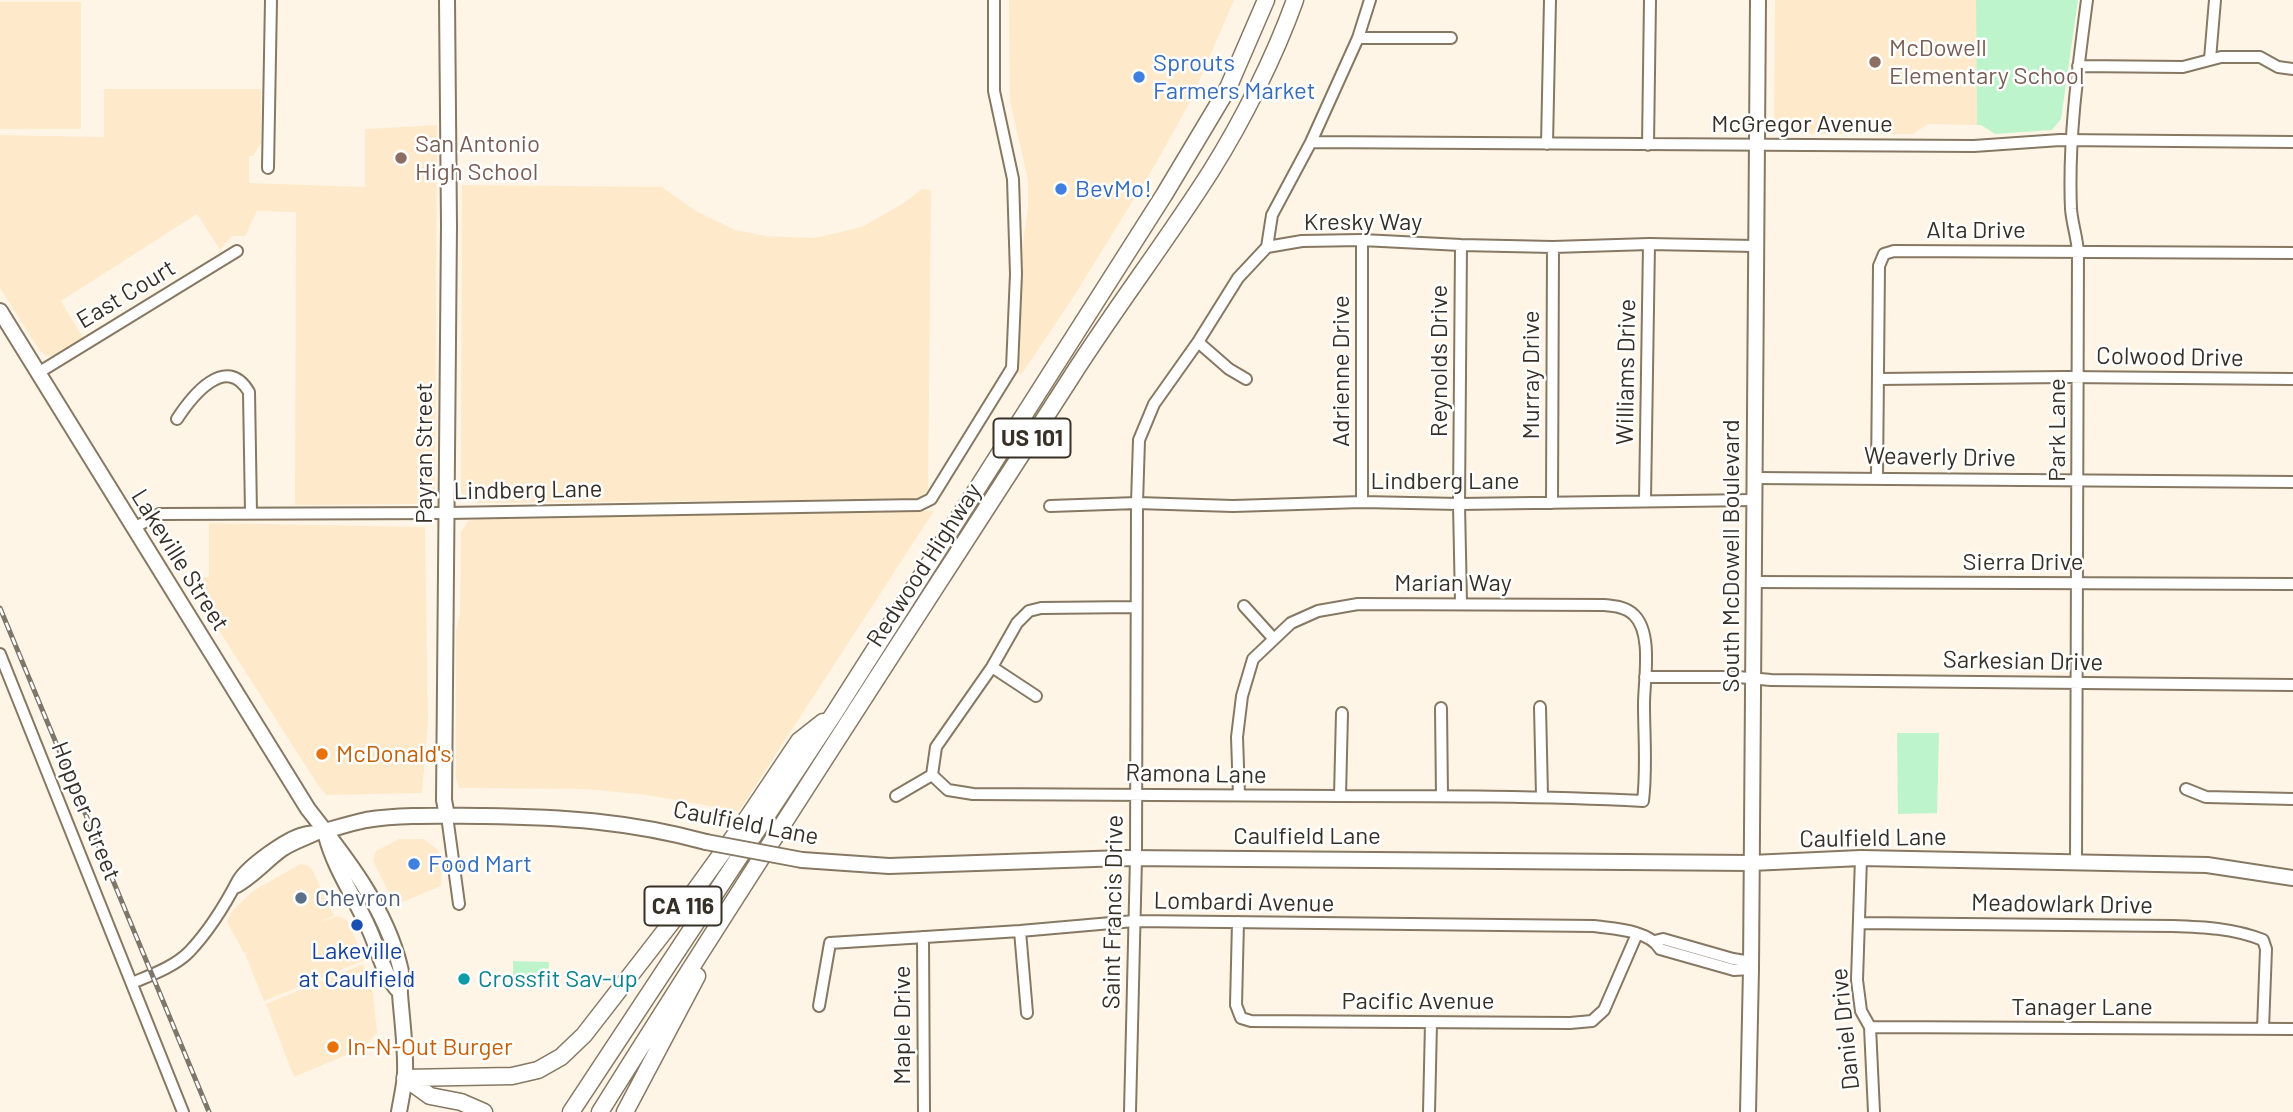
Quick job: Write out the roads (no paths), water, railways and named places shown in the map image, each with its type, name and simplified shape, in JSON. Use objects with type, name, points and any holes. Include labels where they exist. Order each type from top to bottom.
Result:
[{"type":"highway","name":"Redwood Highway","points":[[571,1112],[835,712],[1164,195],[1228,88],[1266,0]]},
{"type":"highway","name":"Redwood Highway","points":[[600,1112],[753,868],[847,727],[1100,330],[1211,170],[1250,101],[1295,0]]},
{"type":"highway","name":"CA 116","points":[[405,1078],[512,1076],[538,1070],[561,1057],[584,1035],[678,914],[800,741],[835,712]]},
{"type":"highway","name":"CA 116","points":[[625,1112],[753,868]]},
{"type":"highway","points":[[405,1078],[430,1096],[461,1102],[484,1112]]},
{"type":"main road","name":"Payran Street","points":[[447,0],[449,225],[444,684],[444,800],[447,816]]},
{"type":"main road","name":"South McDowell Boulevard","points":[[1748,1112],[1758,0]]},
{"type":"main road","name":"Lakeville Street","points":[[0,311],[305,804],[325,831],[338,872],[369,928],[390,983],[400,992],[405,1078],[399,1112]]},
{"type":"main road","name":"Caulfield Lane","points":[[325,831],[369,820],[447,816],[589,819],[667,831],[706,842],[802,860],[889,866],[1136,858],[1751,863],[1861,858],[2207,865],[2293,878]]},
{"type":"street","points":[[268,168],[271,0]]},
{"type":"street","name":"Lindberg Lane","points":[[134,528],[159,514],[447,513],[926,503],[1012,368],[1016,274],[1013,179],[993,91],[994,0]]},
{"type":"street","points":[[1137,503],[1139,440],[1154,404],[1198,342],[1238,278],[1267,247],[1272,215],[1311,142],[1358,38],[1370,0]]},
{"type":"street","points":[[1547,144],[1550,0]]},
{"type":"street","points":[[1648,145],[1650,0]]},
{"type":"street","name":"Park Lane","points":[[2076,862],[2078,252],[2071,213],[2072,140],[2087,0]]},
{"type":"street","points":[[2210,59],[2215,0]]},
{"type":"street","points":[[1358,38],[1451,38]]},
{"type":"street","points":[[2078,66],[2183,67],[2221,57],[2259,57],[2278,67],[2293,69]]},
{"type":"street","name":"McGregor Avenue","points":[[1311,142],[1973,146],[2072,140],[2293,142]]},
{"type":"street","name":"Kresky Way","points":[[1267,247],[1302,241],[1362,240],[1553,247],[1649,244],[1755,246]]},
{"type":"street","name":"Adrienne Drive","points":[[1362,240],[1362,502]]},
{"type":"street","name":"Williams Drive","points":[[1645,500],[1649,244]]},
{"type":"street","name":"Reynolds Drive","points":[[1461,245],[1461,603]]},
{"type":"street","name":"Murray Drive","points":[[1552,503],[1553,247]]},
{"type":"street","name":"East Court","points":[[38,373],[237,251]]},
{"type":"street","name":"Alta Drive","points":[[1877,477],[1879,266],[1884,254],[1894,251],[2293,253]]},
{"type":"street","points":[[1198,342],[1245,379]]},
{"type":"street","points":[[177,419],[191,398],[218,377],[229,376],[244,384],[249,392],[251,513]]},
{"type":"street","name":"Colwood Drive","points":[[1879,379],[2293,379]]},
{"type":"street","name":"Weaverly Drive","points":[[1754,478],[2293,482]]},
{"type":"street","name":"Lindberg Lane","points":[[1050,506],[1137,503],[1233,506],[1362,502],[1459,504],[1754,500]]},
{"type":"street","name":"Saint Francis Drive","points":[[1130,1112],[1136,858],[1137,503]]},
{"type":"street","name":"Sierra Drive","points":[[1753,582],[2293,584]]},
{"type":"street","name":"Marian Way","points":[[1239,795],[1237,737],[1242,696],[1253,659],[1291,623],[1318,611],[1358,604],[1461,603],[1620,607],[1635,616],[1642,630],[1646,655],[1645,677]]},
{"type":"street","points":[[1244,606],[1273,638]]},
{"type":"street","points":[[896,796],[932,775],[936,747],[992,667],[1017,623],[1029,611],[1041,608],[1136,607]]},
{"type":"street","name":"Hopper Street","points":[[0,654],[183,1112]]},
{"type":"street","points":[[992,667],[1036,696]]},
{"type":"street","points":[[1645,677],[1753,677]]},
{"type":"street","name":"Ramona Lane","points":[[932,775],[948,790],[973,794],[1542,796],[1643,801],[1647,746],[1645,677]]},
{"type":"street","name":"Sarkesian Drive","points":[[1753,677],[1771,680],[2293,685]]},
{"type":"street","points":[[1541,707],[1542,796]]},
{"type":"street","points":[[1441,708],[1442,796]]},
{"type":"street","points":[[1340,796],[1342,713]]},
{"type":"street","points":[[2186,789],[2206,797],[2293,799]]},
{"type":"street","name":"Payran Street","points":[[447,816],[459,904]]},
{"type":"street","name":"Caulfield Lane","points":[[132,983],[169,966],[187,954],[208,929],[235,888],[247,883],[256,872],[283,851],[325,831]]},
{"type":"street","name":"Daniel Drive","points":[[1861,858],[1857,980],[1861,1011],[1870,1027],[1874,1112]]},
{"type":"street","name":"Lombardi Avenue","points":[[819,1006],[830,943],[1134,921],[1594,926],[1637,934],[1656,941],[1660,949],[1734,970],[1751,966]]},
{"type":"street","name":"Pacific Avenue","points":[[1238,922],[1236,1005],[1241,1017],[1251,1021],[1592,1021],[1604,1010],[1637,934]]},
{"type":"street","name":"Meadowlark Drive","points":[[1859,923],[2219,928],[2247,933],[2263,940],[2266,949],[2263,1029]]},
{"type":"street","points":[[1020,931],[1027,1013]]},
{"type":"street","name":"Maple Drive","points":[[923,937],[924,1112]]},
{"type":"street","points":[[1429,1112],[1431,1023]]},
{"type":"street","name":"Tanager Lane","points":[[1870,1027],[2293,1029]]},
{"type":"railway","points":[[0,608],[209,1112]]},
{"type":"place","name":"McDowell Elementary School","points":[[1875,62]]},
{"type":"place","name":"Sprouts Farmers Market","points":[[1139,77]]},
{"type":"place","name":"San Antonio High School","points":[[401,158]]},
{"type":"place","name":"BevMo!","points":[[1061,189]]},
{"type":"place","name":"McDonald's","points":[[322,754]]},
{"type":"place","name":"Food Mart","points":[[414,864]]},
{"type":"place","name":"Chevron","points":[[301,898]]},
{"type":"place","name":"Lakeville at Caulfield","points":[[357,925]]},
{"type":"place","name":"Crossfit Sav-up","points":[[464,979]]},
{"type":"place","name":"In-N-Out Burger","points":[[333,1047]]}]
